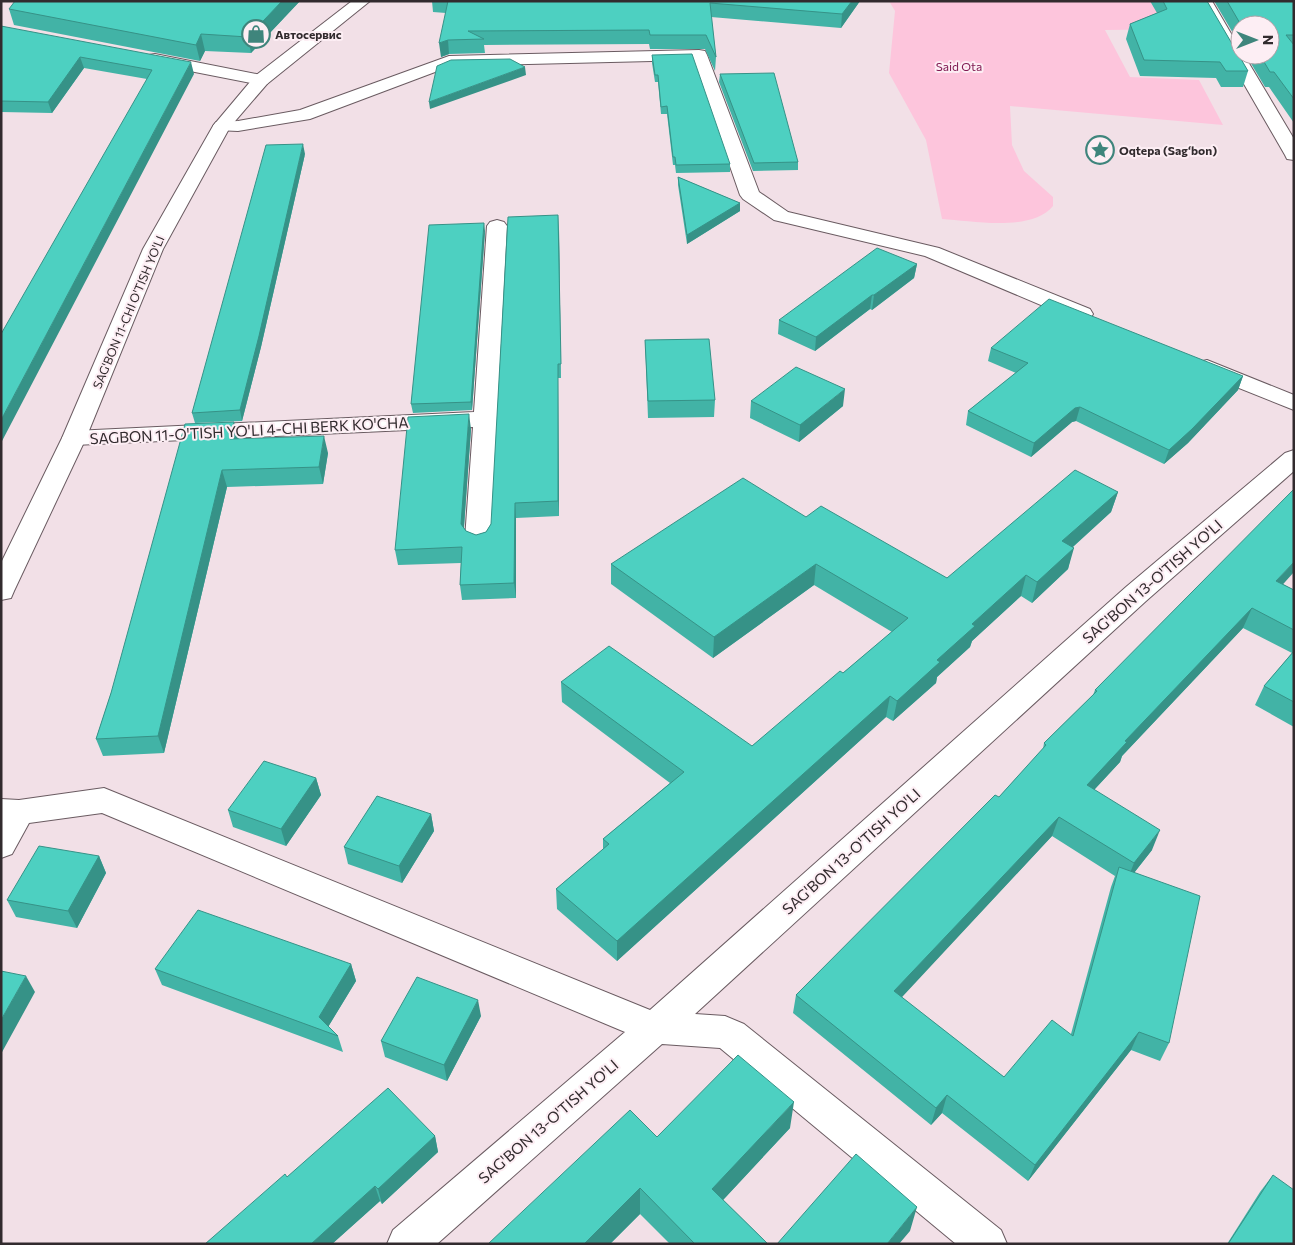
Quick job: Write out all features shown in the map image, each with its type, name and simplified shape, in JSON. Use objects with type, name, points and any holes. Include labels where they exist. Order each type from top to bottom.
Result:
[{"type":"street","name":"SAG'BON 11-CHI O'TISH YO'LI","points":[[1,591],[74,438],[153,249],[222,126],[261,80],[362,1]]},
{"type":"street","points":[[1204,1],[1294,155]]},
{"type":"street","points":[[222,126],[238,126],[304,114],[449,61],[699,55],[750,195],[781,216],[932,252],[1104,323]]},
{"type":"street","points":[[141,56],[261,80]]},
{"type":"street","points":[[478,540],[497,226]]},
{"type":"street","points":[[1185,357],[1294,403]]},
{"type":"street","name":"SAGBON 11-O'TISH YO'LI 4-CHI BERK KO'CHA","points":[[74,438],[485,419]]},
{"type":"street","name":"SAG'BON 13-O'TISH YO'LI","points":[[407,1244],[656,1028],[1136,594],[1294,458]]},
{"type":"street","points":[[1,845],[10,812],[104,800],[656,1028],[725,1032],[987,1244]]},
{"type":"green space","name":"Said Ota","points":[[889,1],[1174,1],[1192,29],[1105,30],[1130,77],[1199,80],[1223,125],[1010,106],[1012,145],[1024,171],[1053,197],[1053,206],[1043,214],[1017,222],[985,223],[942,219],[926,140],[889,73],[895,11]]},
{"type":"building","points":[[15,1],[282,1],[248,37],[201,34],[196,45],[9,9]]},
{"type":"building","points":[[448,1],[852,1],[842,14],[710,3],[716,57],[706,35],[650,35],[649,30],[468,31],[484,39],[448,40],[439,43]]},
{"type":"building","points":[[1163,1],[1207,1],[1230,40],[1230,65],[1244,65],[1248,71],[1226,71],[1220,62],[1144,60],[1130,24],[1167,9]]},
{"type":"building","points":[[1227,1],[1294,1],[1294,35],[1286,35],[1294,45],[1294,99],[1274,72],[1270,72],[1266,65],[1280,65],[1280,15],[1235,15]]},
{"type":"building","points":[[1,26],[191,62],[1,420],[1,334],[152,70],[80,57],[48,102],[1,101]]},
{"type":"building","points":[[692,54],[730,164],[676,165],[675,157],[673,157],[667,106],[661,107],[658,75],[655,75],[652,55]]},
{"type":"building","points":[[510,59],[525,67],[429,102],[437,66],[451,60]]},
{"type":"building","points":[[774,73],[798,162],[754,163],[720,74]]},
{"type":"building","points":[[303,144],[240,410],[192,413],[266,145]]},
{"type":"building","points":[[678,177],[740,203],[687,235]]},
{"type":"building","points":[[558,215],[561,364],[558,364],[558,501],[515,503],[514,583],[460,585],[462,547],[395,550],[408,417],[469,414],[461,524],[466,531],[476,535],[486,532],[491,524],[508,217]]},
{"type":"building","points":[[484,223],[471,402],[411,404],[429,225]]},
{"type":"building","points":[[877,248],[917,264],[816,337],[779,320]]},
{"type":"building","points":[[1049,299],[1243,376],[1169,450],[1080,407],[1075,408],[1034,443],[968,411],[1028,363],[991,348]]},
{"type":"building","points":[[709,339],[715,400],[648,401],[645,340]]},
{"type":"building","points":[[796,367],[845,389],[800,425],[751,401]]},
{"type":"building","points":[[234,422],[230,439],[324,436],[319,467],[222,470],[158,736],[96,739],[111,693],[185,424]]},
{"type":"building","points":[[1075,470],[1118,492],[1062,541],[1074,548],[1037,582],[1026,575],[972,624],[975,626],[937,660],[940,662],[897,701],[890,696],[617,941],[556,889],[609,844],[603,839],[684,772],[561,682],[609,646],[752,746],[840,671],[843,673],[908,618],[816,564],[714,637],[611,564],[743,478],[806,517],[821,506],[947,578]]},
{"type":"building","points":[[1294,489],[1294,562],[1276,581],[1294,590],[1294,630],[1252,608],[1125,741],[1127,742],[1087,785],[1160,830],[1134,863],[1059,817],[894,991],[1004,1077],[1052,1020],[1073,1036],[1119,867],[1200,896],[1169,1043],[1139,1032],[1035,1165],[947,1095],[936,1108],[796,995],[995,795],[999,797],[1046,745],[1044,743]]},
{"type":"building","points":[[1294,651],[1294,702],[1264,686]]},
{"type":"building","points":[[264,761],[316,778],[281,829],[228,810]]},
{"type":"building","points":[[377,796],[431,814],[399,866],[344,847]]},
{"type":"building","points":[[39,846],[99,856],[68,911],[7,900]]},
{"type":"building","points":[[198,910],[351,964],[319,1017],[338,1036],[155,969]]},
{"type":"building","points":[[1,971],[26,976],[1,1020]]},
{"type":"building","points":[[417,977],[478,1000],[444,1065],[381,1041]]},
{"type":"building","points":[[738,1055],[794,1102],[712,1189],[768,1244],[695,1244],[640,1188],[584,1244],[488,1244],[630,1110],[657,1137]]},
{"type":"building","points":[[388,1088],[435,1136],[378,1189],[375,1186],[311,1244],[205,1244],[285,1174],[287,1177]]},
{"type":"building","points":[[856,1154],[917,1207],[887,1244],[777,1244]]},
{"type":"building","points":[[1273,1175],[1294,1190],[1294,1244],[1228,1244]]},
{"type":"place","name":"Автосервис","points":[[256,34]]},
{"type":"place","name":"Oqtepa (Sagʻbon)","points":[[1100,150]]}]
